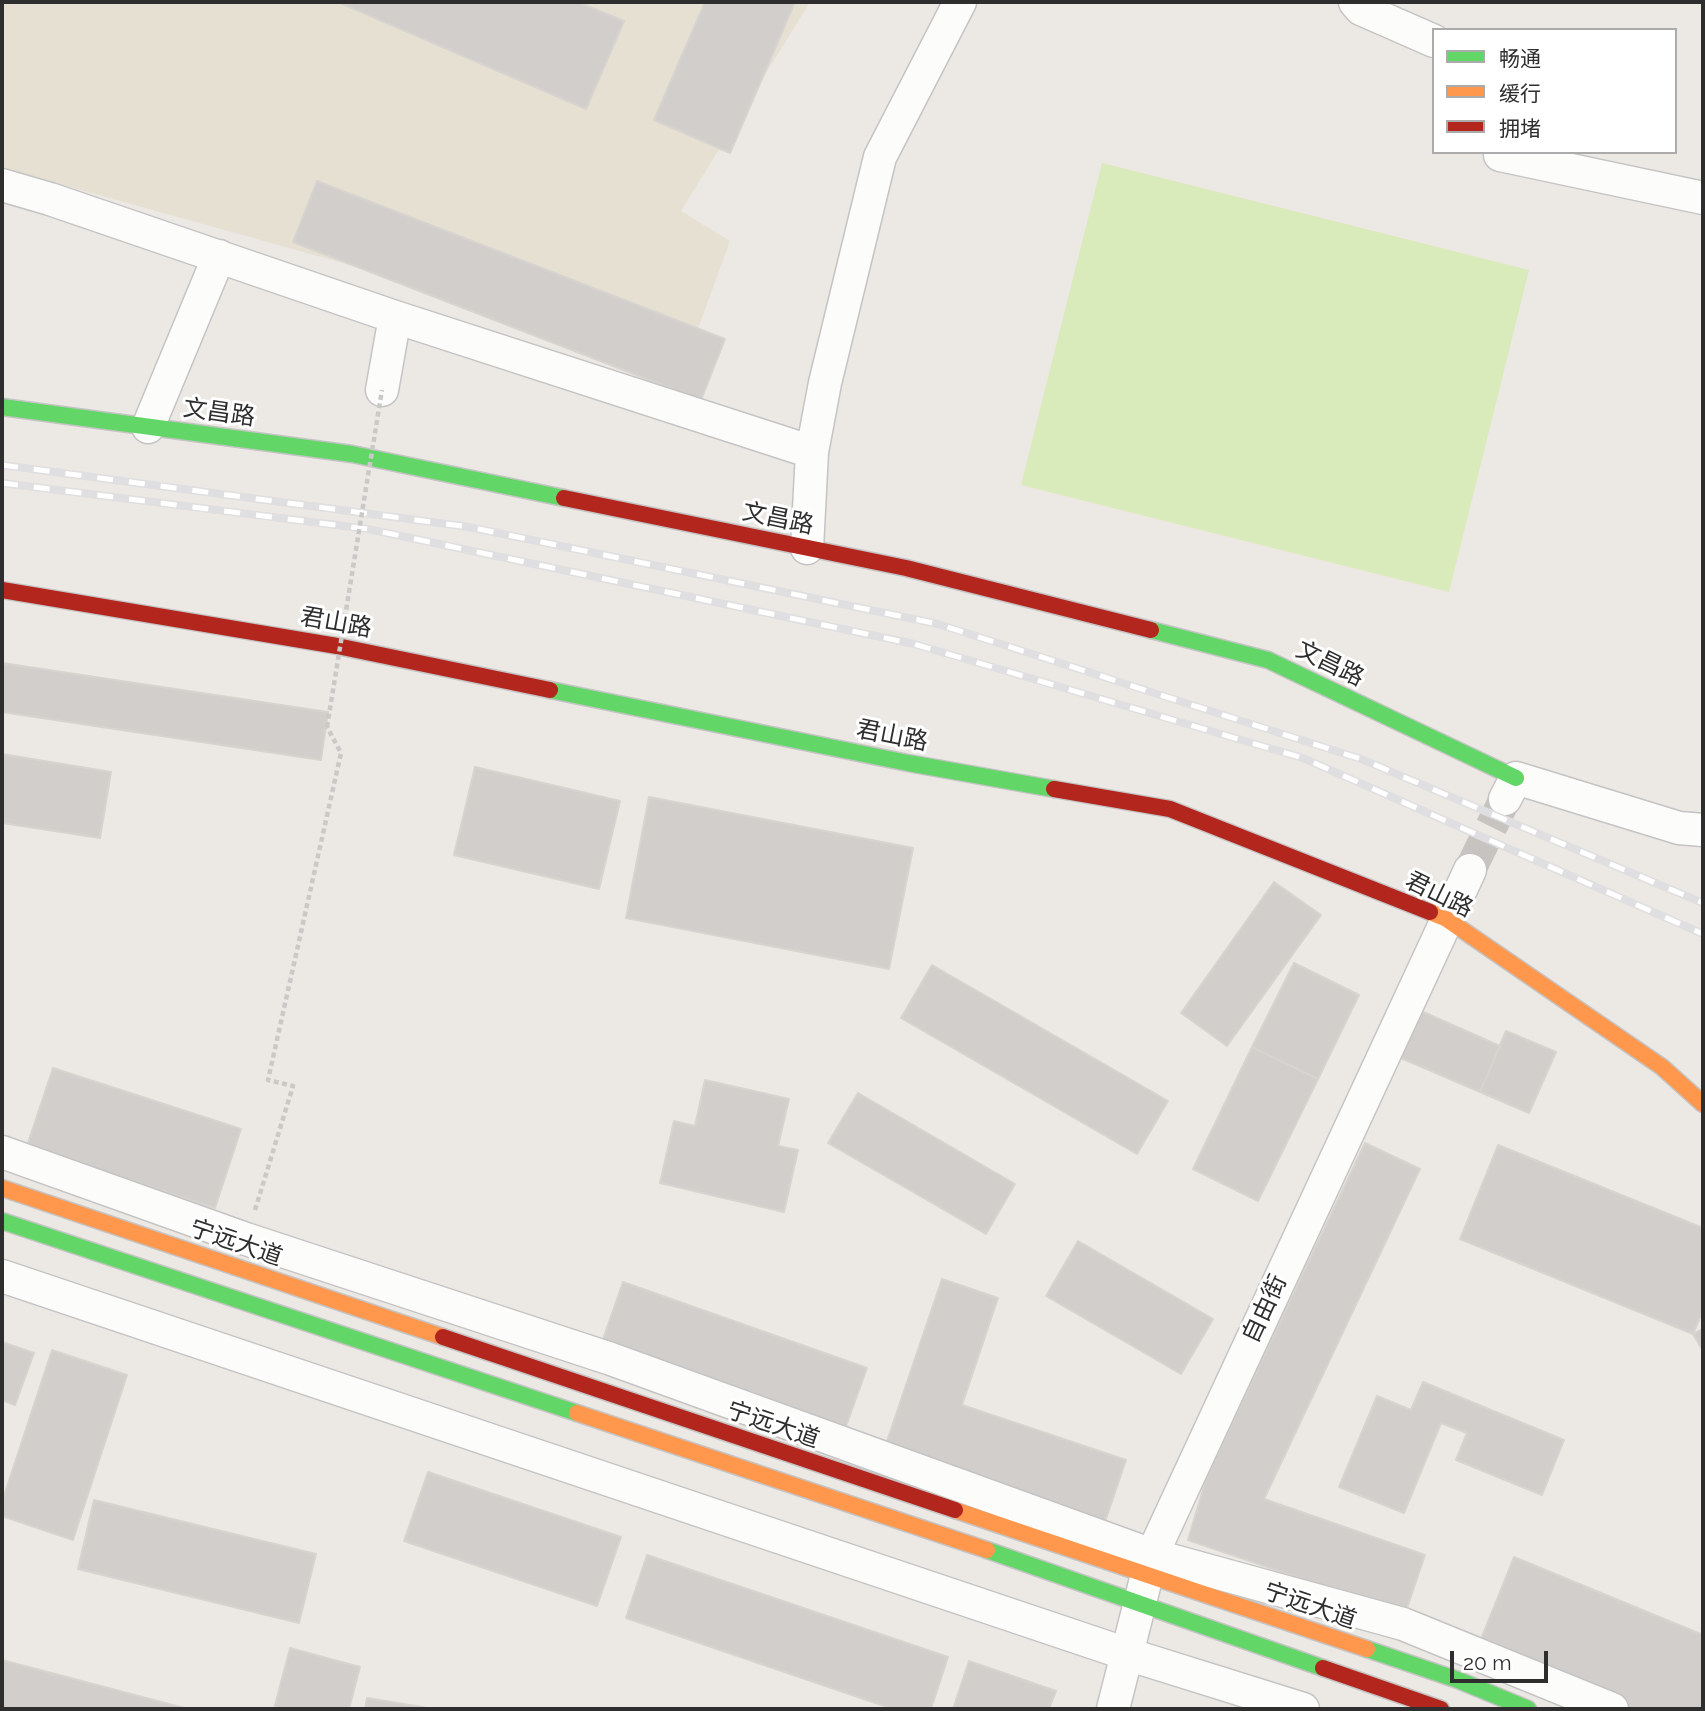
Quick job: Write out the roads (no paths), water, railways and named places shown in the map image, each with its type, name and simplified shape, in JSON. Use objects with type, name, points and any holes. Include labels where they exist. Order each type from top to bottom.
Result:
[{"type":"street","points":[[807,548],[812,452],[825,383],[880,157],[960,2]]},
{"type":"street","points":[[1354,2],[1361,9],[1432,40]]},
{"type":"street","points":[[1500,154],[1703,198]]},
{"type":"street","points":[[2,185],[395,317],[812,452]]},
{"type":"street","points":[[149,427],[219,256]]},
{"type":"street","points":[[382,390],[395,317]]},
{"type":"street","name":"文昌路","points":[[2,407],[352,454],[906,568],[1268,660],[1510,789]]},
{"type":"street","name":"君山路","points":[[2,590],[337,646],[908,763],[1170,808],[1446,918],[1662,1067],[1703,1104]]},
{"type":"street","points":[[1510,789],[1679,828],[1703,830]]},
{"type":"street","name":"自由街","points":[[1113,1709],[1147,1578],[1470,870]]},
{"type":"street","points":[[2,1152],[246,1239],[611,1359],[1147,1578],[1403,1624],[1612,1709]]},
{"type":"street","name":"宁远大道","points":[[2,1188],[1147,1578],[1458,1680],[1528,1709]]},
{"type":"street","name":"宁远大道","points":[[2,1222],[990,1551],[1147,1578],[1441,1709]]},
{"type":"street","points":[[2,1276],[1128,1654],[1303,1709]]},
{"type":"tunnel","points":[[1470,870],[1505,799]]},
{"type":"railway","points":[[2,465],[469,527],[938,624],[1361,759],[1703,903]]},
{"type":"railway","points":[[2,483],[368,529],[914,644],[1303,758],[1703,934]]}]
